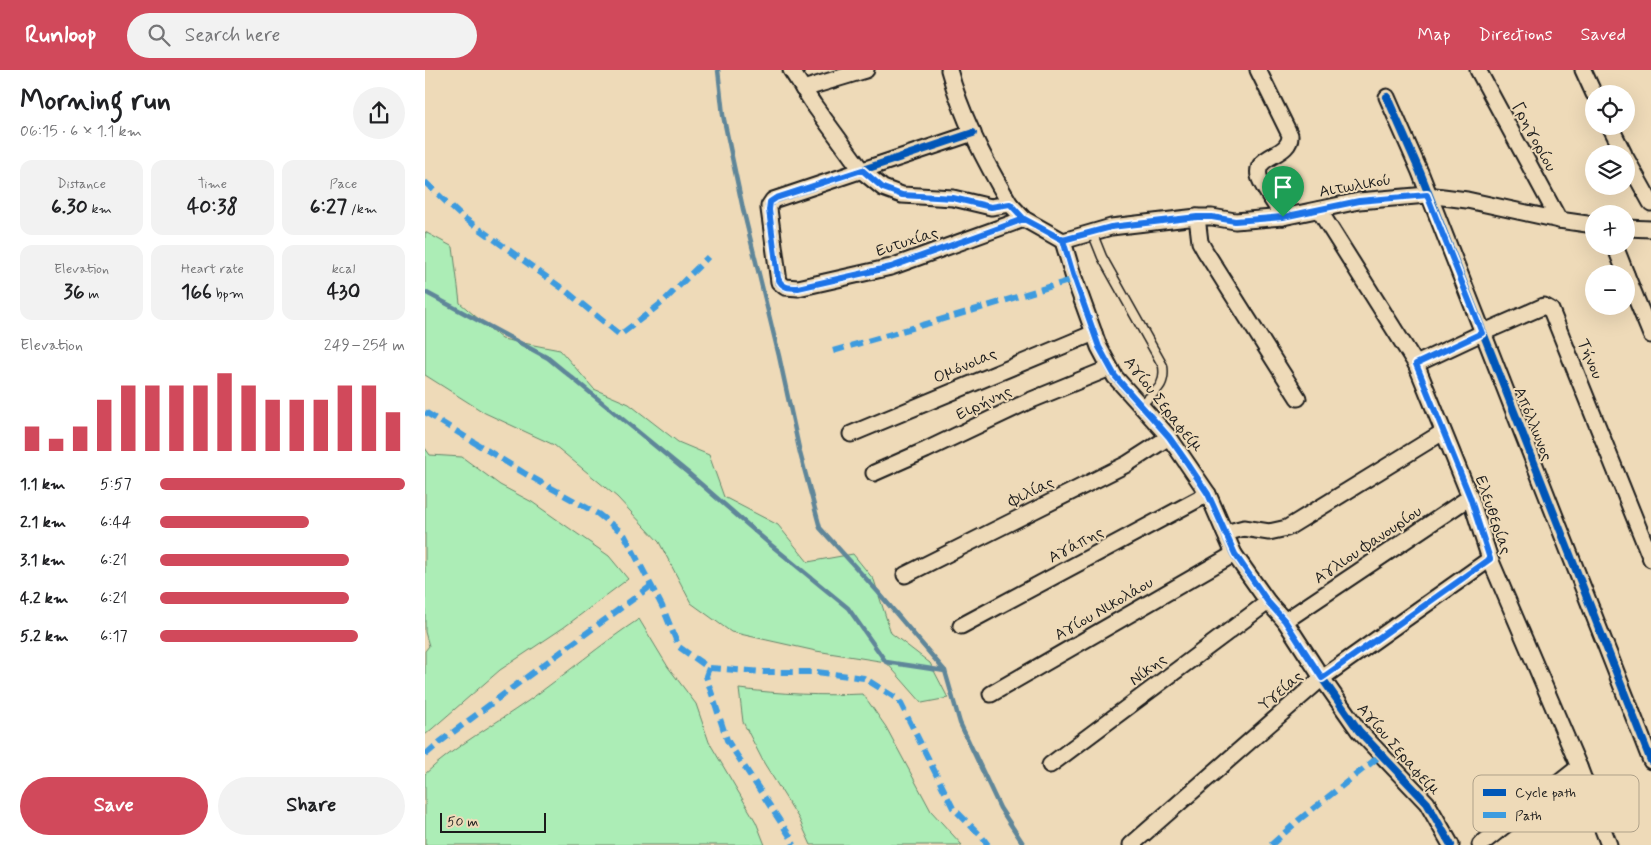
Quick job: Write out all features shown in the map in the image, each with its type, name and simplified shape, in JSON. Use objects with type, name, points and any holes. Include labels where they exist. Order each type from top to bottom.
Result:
[{"type":"street","points":[[791,70],[862,170],[883,188],[902,195],[953,198],[991,207],[1010,204]]},
{"type":"street","points":[[803,89],[867,70]]},
{"type":"street","points":[[949,70],[955,92],[967,122],[992,174],[1010,204],[1024,219],[1063,240]]},
{"type":"street","points":[[1258,70],[1290,135],[1286,147],[1262,163],[1259,171],[1261,180],[1283,217]]},
{"type":"street","name":"Γρηγορίου","points":[[1477,70],[1559,220]]},
{"type":"street","points":[[1583,70],[1590,85]]},
{"type":"street","name":"Απόλλωνος","points":[[1387,97],[1419,172],[1651,761]]},
{"type":"street","points":[[862,170],[973,133]]},
{"type":"street","name":"Ευτυχίας","points":[[862,170],[776,198],[770,202],[769,210],[778,278],[779,282],[785,287],[798,288],[891,267],[1024,219]]},
{"type":"street","points":[[1635,174],[1651,203]]},
{"type":"street","name":"Αιτωλικού","points":[[1063,240],[1111,227],[1197,217],[1212,217],[1235,221],[1283,217],[1359,201],[1427,195],[1467,200],[1585,224]]},
{"type":"street","name":"Ελευθερίας","points":[[1319,210],[1416,364],[1470,497],[1490,559],[1582,775]]},
{"type":"street","points":[[1197,217],[1201,242],[1205,251],[1298,398]]},
{"type":"street","points":[[1635,228],[1651,229]]},
{"type":"street","name":"Αγίου Σεραφείμ","points":[[1063,240],[1099,347],[1115,376],[1169,437],[1208,494],[1235,554],[1268,602],[1285,621],[1359,731],[1427,803],[1451,845]]},
{"type":"street","points":[[1635,296],[1651,335]]},
{"type":"street","name":"Τήνου","points":[[1416,364],[1544,306],[1551,310],[1651,559]]},
{"type":"street","name":"Ομόνοιας","points":[[851,434],[1094,333]]},
{"type":"street","name":"Ειρήνης","points":[[873,473],[926,450],[1029,400],[1110,368]]},
{"type":"street","points":[[1225,533],[1244,528],[1269,532],[1287,528],[1443,432]]},
{"type":"street","name":"Φιλίας","points":[[905,575],[1127,464],[1169,437]]},
{"type":"street","name":"Αγάπης","points":[[961,626],[1208,494]]},
{"type":"street","name":"Αγλιου Φανουρίου","points":[[1285,621],[1470,497]]},
{"type":"street","name":"Αγίου Νικολάου","points":[[991,694],[1235,554]]},
{"type":"street","name":"Υγείας","points":[[1131,845],[1322,678],[1490,559]]},
{"type":"street","name":"Νίκης","points":[[1050,765],[1268,602]]},
{"type":"street","points":[[1569,775],[1579,767]]},
{"type":"street","points":[[1480,845],[1496,832]]},
{"type":"lane","points":[[1091,232],[1102,257],[1163,366],[1164,379],[1162,384],[1141,405]]},
{"type":"green space","points":[[425,232],[453,247],[460,303],[502,339],[560,350],[594,389],[629,404],[678,442],[709,455],[724,497],[778,525],[808,562],[853,554],[874,580],[891,633],[930,663],[948,698],[922,703],[886,662],[816,651],[731,632],[691,603],[659,542],[617,497],[554,445],[485,413],[425,375]]},
{"type":"green space","points":[[425,448],[430,455],[462,457],[500,485],[532,502],[609,556],[628,579],[563,628],[500,670],[425,735],[425,651],[429,646],[425,632]]},
{"type":"green space","points":[[639,619],[668,667],[696,704],[709,742],[756,822],[765,845],[425,845],[425,774],[449,754],[528,701]]},
{"type":"green space","points":[[739,689],[801,694],[863,694],[886,727],[931,811],[962,845],[811,845],[799,819],[764,763],[743,722]]},
{"type":"waterway","points":[[718,70],[723,115],[743,209],[779,356],[800,453],[820,528],[878,592],[945,671],[960,723],[1000,808],[1024,845]]},
{"type":"waterway","points":[[425,292],[548,358],[848,608],[886,662],[945,671]]},
{"type":"marked path","points":[[425,182],[460,215],[566,291],[620,335],[663,302],[708,257]]},
{"type":"marked path","points":[[833,351],[1075,279]]},
{"type":"marked path","points":[[425,412],[524,473],[598,514],[624,534],[662,606],[679,647],[709,668],[764,672],[816,672],[864,678],[899,700],[953,808],[988,845]]},
{"type":"marked path","points":[[425,755],[524,679],[651,586]]},
{"type":"marked path","points":[[709,668],[706,676],[727,740],[794,845]]},
{"type":"marked path","points":[[1271,845],[1300,819],[1381,755]]},
{"type":"cycle path","points":[[1387,97],[1420,172],[1651,761]]},
{"type":"cycle path","points":[[973,133],[773,200],[769,209],[779,282],[785,287],[798,288],[891,267],[1024,219]]},
{"type":"cycle path","points":[[1063,241],[1099,347],[1115,377],[1169,437],[1208,494],[1234,554],[1268,602],[1285,621],[1359,731],[1427,803],[1451,845]]},
{"type":"route","points":[[1283,217],[1235,221],[1212,217],[1197,217],[1111,227],[1063,240],[1024,219],[1010,204],[991,207],[953,198],[902,195],[883,188],[862,170],[776,198],[770,202],[769,206],[778,278],[782,285],[789,288],[798,288],[891,267],[1024,219],[1063,240],[1099,347],[1115,376],[1169,437],[1188,464],[1208,494],[1235,554],[1268,602],[1285,621],[1322,678],[1490,559],[1470,497],[1416,364],[1482,333],[1427,195],[1359,201],[1283,217]]}]
